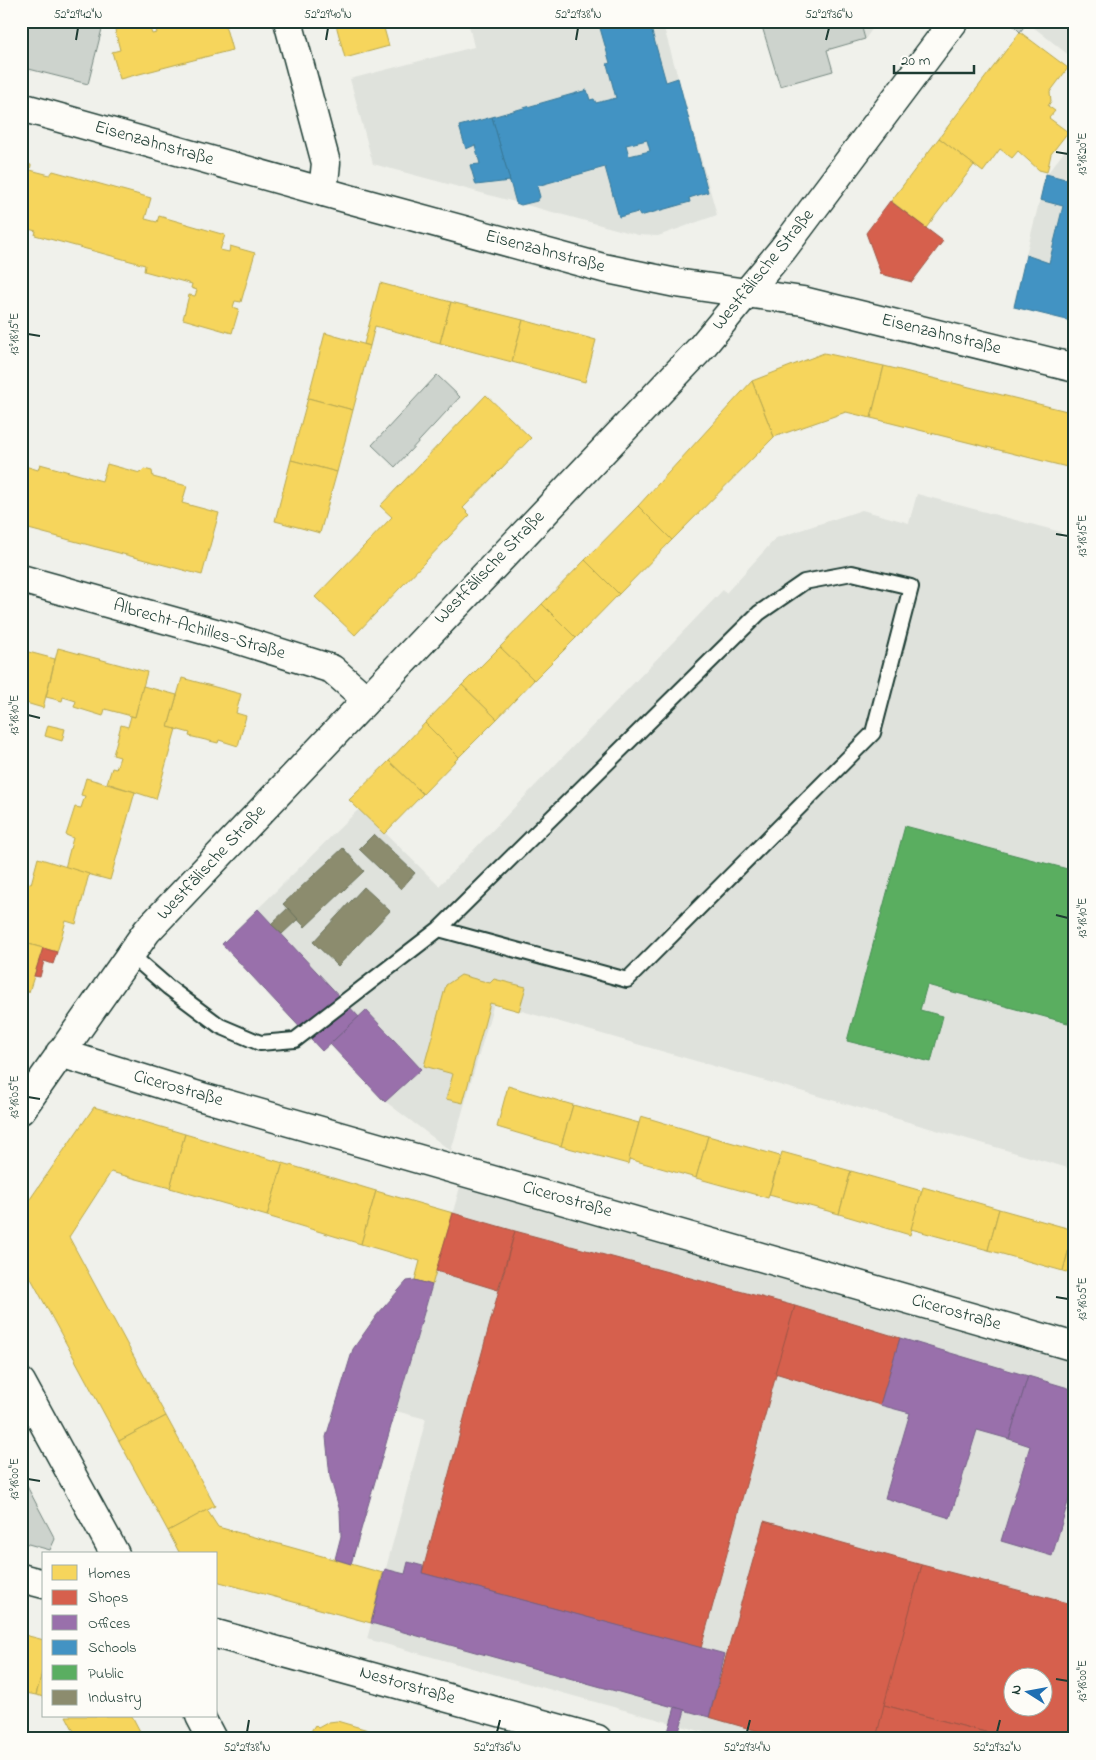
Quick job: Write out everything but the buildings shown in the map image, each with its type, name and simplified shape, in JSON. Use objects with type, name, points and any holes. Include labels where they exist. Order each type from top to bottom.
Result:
[{"type":"street","points":[[288,21],[326,163],[323,192]]},
{"type":"street","name":"Westfälische Straße","points":[[21,1110],[147,931],[700,349],[784,249],[954,21]]},
{"type":"street","name":"Eisenzahnstraße","points":[[21,107],[603,268],[676,284],[811,303],[1075,368]]},
{"type":"street","name":"Albrecht-Achilles-Straße","points":[[21,579],[225,636],[332,669],[366,699]]},
{"type":"street","name":"Cicerostraße","points":[[60,1053],[202,1097],[1075,1347]]},
{"type":"street","points":[[21,1382],[114,1552]]},
{"type":"street","points":[[21,1578],[42,1583]]},
{"type":"street","name":"Nestorstraße","points":[[218,1635],[597,1739]]},
{"type":"street","points":[[201,1718],[212,1739]]},
{"type":"lane","points":[[130,954],[168,987],[220,1026],[260,1044],[295,1040],[439,929],[759,613],[804,582],[852,573],[911,587],[873,733],[627,980],[439,929]]},
{"type":"shaded area","points":[[21,21],[104,21],[88,84],[21,67]]},
{"type":"shaded area","points":[[468,21],[662,21],[717,215],[658,236],[638,235],[373,164],[350,79],[474,47]]},
{"type":"shaded area","points":[[766,21],[860,21],[865,39],[827,50],[833,71],[780,86],[761,23]]},
{"type":"shaded area","points":[[860,21],[878,21],[865,39]]},
{"type":"shaded area","points":[[1009,21],[1028,21],[1020,32]]},
{"type":"shaded area","points":[[1075,21],[1075,60],[1027,22]]},
{"type":"shaded area","points":[[1075,138],[1075,322],[1013,306],[1046,175]]},
{"type":"shaded area","points":[[437,375],[460,397],[395,467],[372,445]]},
{"type":"shaded area","points":[[917,494],[1061,532],[1060,537],[1075,540],[1075,1170],[494,1003],[451,1151],[382,1099],[331,1044],[322,1051],[222,944],[360,808],[439,886],[723,590],[726,593],[776,538],[862,510],[909,523]]},
{"type":"shaded area","points":[[460,1187],[1075,1363],[1075,1739],[729,1739],[367,1639],[426,1419],[396,1411]]},
{"type":"shaded area","points":[[21,1475],[55,1539],[50,1550],[21,1542]]}]
